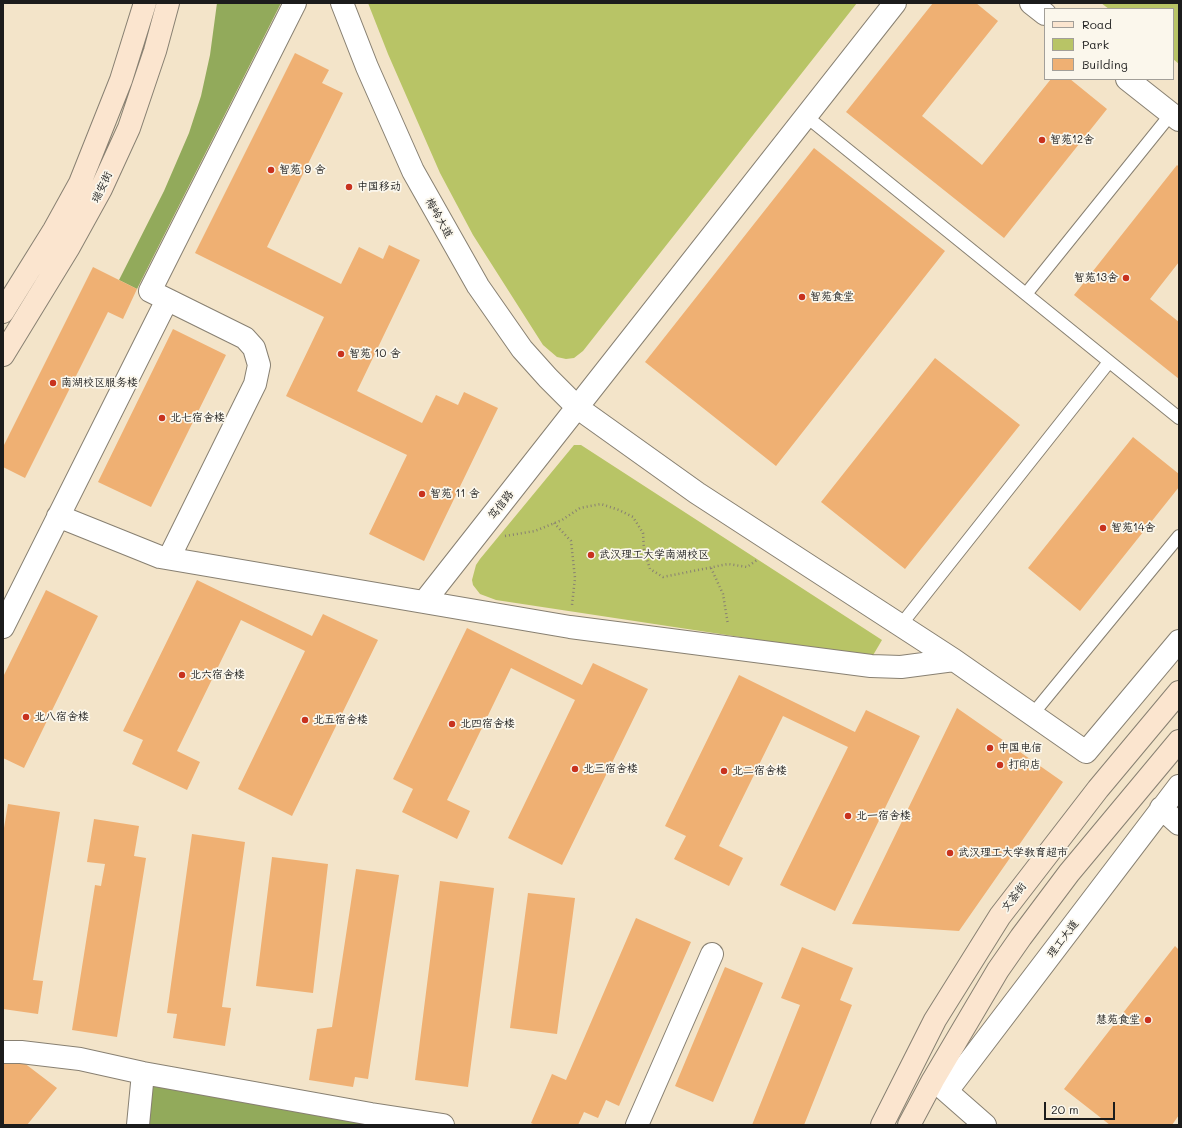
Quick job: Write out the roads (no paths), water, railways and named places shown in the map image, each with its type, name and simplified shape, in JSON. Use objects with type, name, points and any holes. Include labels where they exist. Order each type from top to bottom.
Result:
[{"type":"main road","name":"瑞安街","points":[[3,312],[54,230],[80,182],[121,80],[145,3]]},
{"type":"main road","name":"瑞安街","points":[[3,355],[73,240],[101,190],[129,128],[155,51],[168,3]]},
{"type":"main road","name":"文荟街","points":[[882,1125],[935,1020],[1000,916],[1098,789],[1179,692]]},
{"type":"main road","points":[[909,1125],[940,1085],[994,977],[1021,937],[1069,873],[1179,741]]},
{"type":"street","points":[[169,558],[255,384],[259,365],[254,348],[244,338],[150,291],[295,3]]},
{"type":"street","name":"梅岭大道","points":[[342,3],[367,67],[413,171],[478,286],[522,349],[578,408],[633,449],[900,626],[954,660],[1086,752],[1179,641]]},
{"type":"street","name":"笃信路","points":[[424,602],[895,3]]},
{"type":"street","points":[[1030,3],[1044,13]]},
{"type":"street","points":[[1128,80],[1175,117]]},
{"type":"street","points":[[3,627],[168,300]]},
{"type":"street","points":[[58,516],[160,557],[570,626],[871,666],[901,667],[954,660]]},
{"type":"street","name":"理工大道","points":[[940,1085],[1179,786]]},
{"type":"street","points":[[1161,808],[1179,824]]},
{"type":"street","points":[[637,1125],[712,954]]},
{"type":"street","points":[[3,1052],[80,1059],[144,1073],[394,1121],[443,1125]]},
{"type":"street","points":[[138,1125],[144,1073]]},
{"type":"street","points":[[940,1085],[985,1125]]},
{"type":"lane","points":[[806,117],[1179,418]]},
{"type":"lane","points":[[1026,294],[1175,117]]},
{"type":"lane","points":[[900,626],[1109,362]]},
{"type":"lane","points":[[1032,715],[1179,536]]},
{"type":"place","name":"智苑12舍","points":[[1042,140]]},
{"type":"place","name":"智苑 9 舍","points":[[271,170]]},
{"type":"place","name":"中国移动","points":[[349,187]]},
{"type":"place","name":"智苑13舍","points":[[1126,278]]},
{"type":"place","name":"智苑食堂","points":[[802,297]]},
{"type":"place","name":"智苑 10 舍","points":[[341,354]]},
{"type":"place","name":"南湖校区服务楼","points":[[53,383]]},
{"type":"place","name":"北七宿舍楼","points":[[162,418]]},
{"type":"place","name":"智苑 11 舍","points":[[422,494]]},
{"type":"place","name":"智苑14舍","points":[[1103,528]]},
{"type":"place","name":"武汉理工大学南湖校区","points":[[591,555]]},
{"type":"place","name":"北六宿舍楼","points":[[182,675]]},
{"type":"place","name":"北八宿舍楼","points":[[26,717]]},
{"type":"place","name":"北五宿舍楼","points":[[305,720]]},
{"type":"place","name":"北四宿舍楼","points":[[452,724]]},
{"type":"place","name":"中国电信","points":[[990,748]]},
{"type":"place","name":"打印店","points":[[1000,765]]},
{"type":"place","name":"北三宿舍楼","points":[[575,769]]},
{"type":"place","name":"北二宿舍楼","points":[[724,771]]},
{"type":"place","name":"北一宿舍楼","points":[[848,816]]},
{"type":"place","name":"武汉理工大学教育超市","points":[[950,853]]},
{"type":"place","name":"慧苑食堂","points":[[1148,1020]]}]
